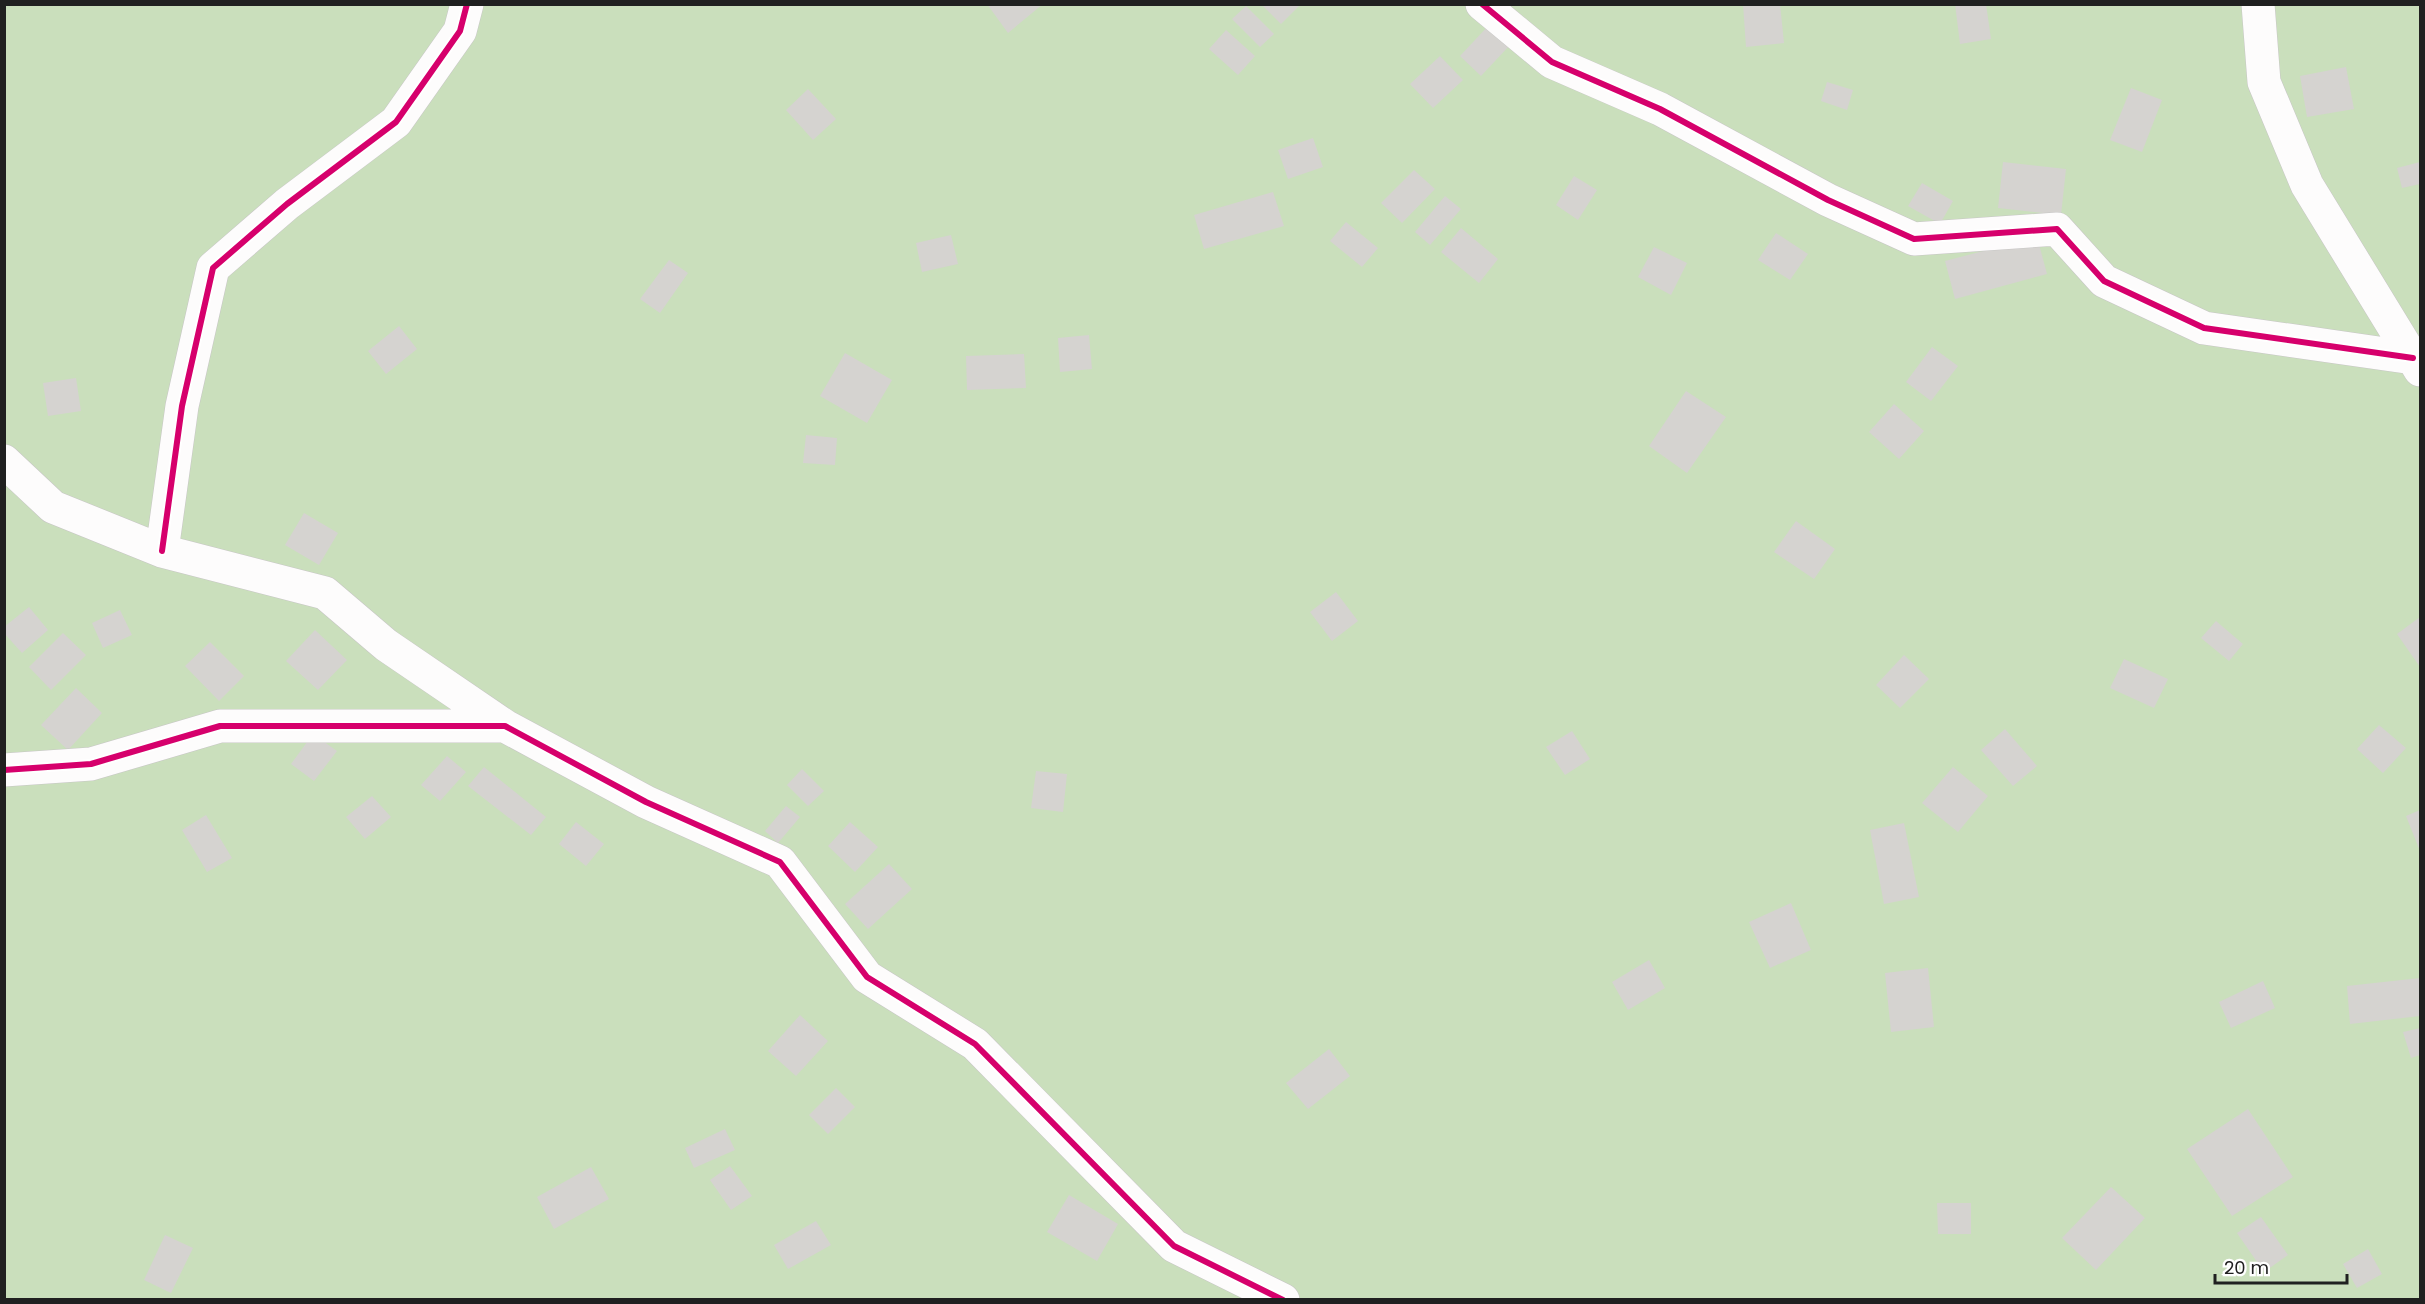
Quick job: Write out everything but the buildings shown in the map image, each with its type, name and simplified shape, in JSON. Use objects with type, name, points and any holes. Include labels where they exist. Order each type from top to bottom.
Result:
[{"type":"street","points":[[162,550],[182,406],[213,268],[287,204],[396,122],[460,31],[467,4]]},
{"type":"street","points":[[1482,4],[1552,62],[1660,109],[1828,200],[1914,238],[2057,229],[2104,281],[2204,328],[2417,364]]},
{"type":"street","points":[[2258,4],[2264,82],[2307,185],[2417,364]]},
{"type":"street","points":[[4,461],[53,507],[162,550],[325,593],[386,645],[505,726],[646,802],[780,862],[867,976],[975,1044],[1174,1246],[1283,1299]]},
{"type":"street","points":[[4,770],[91,764],[220,726],[505,726]]},
{"type":"green space","points":[[5,5],[2420,5],[2420,1299],[5,1299]]},
{"type":"cycle path","points":[[162,551],[182,406],[213,268],[287,204],[396,122],[460,31],[467,4]]},
{"type":"cycle path","points":[[1482,4],[1552,62],[1660,109],[1828,200],[1914,239],[2057,229],[2104,281],[2204,328],[2413,358]]},
{"type":"cycle path","points":[[4,770],[91,764],[220,726],[505,726],[646,802],[780,862],[867,977],[975,1044],[1174,1246],[1283,1300]]}]
